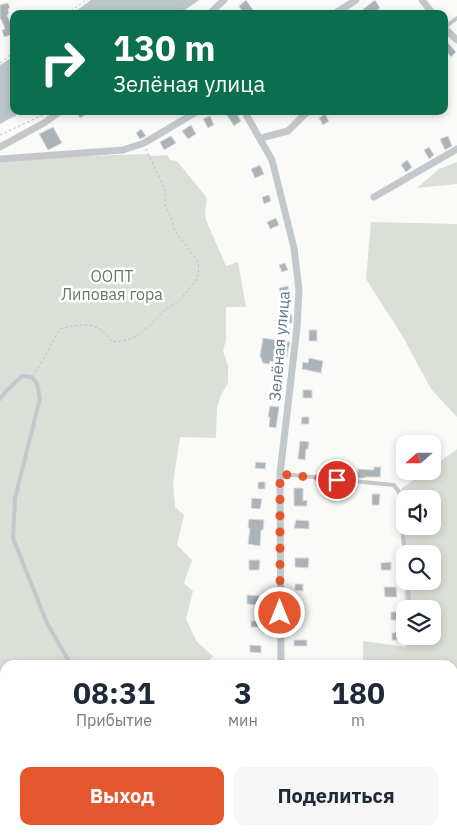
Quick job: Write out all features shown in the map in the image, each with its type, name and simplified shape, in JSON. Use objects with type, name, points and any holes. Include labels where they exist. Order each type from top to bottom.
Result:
[{"type":"street","points":[[213,10],[224,0]]},
{"type":"street","points":[[340,10],[354,0]]},
{"type":"street","points":[[422,0],[430,10]]},
{"type":"street","points":[[0,147],[55,115]]},
{"type":"street","points":[[0,158],[123,150],[144,144],[192,115]]},
{"type":"street","name":"Зелёная улица","points":[[247,115],[272,160],[294,248],[299,290],[297,327],[280,474],[280,660]]},
{"type":"street","points":[[261,138],[288,131],[304,115]]},
{"type":"street","points":[[374,196],[457,149]]},
{"type":"lane","points":[[0,399],[22,376],[32,377],[37,384],[40,398],[15,498],[13,538],[46,623],[68,660]]},
{"type":"lane","points":[[280,474],[394,485],[399,492],[404,545]]},
{"type":"path","points":[[72,10],[86,0]]},
{"type":"path","points":[[0,63],[10,55]]},
{"type":"path","points":[[0,135],[42,115]]},
{"type":"path","points":[[32,377],[60,329],[76,324],[87,325],[99,328],[112,342],[126,340],[137,336],[166,309],[178,302],[195,282],[199,273],[198,262],[175,231],[164,205],[165,190],[144,144]]},
{"type":"green space","name":"ООПТ Липовая гора","points":[[146,154],[153,156],[167,155],[170,160],[177,161],[207,198],[206,220],[226,266],[238,262],[246,307],[226,307],[226,340],[223,351],[228,365],[228,383],[221,395],[217,408],[216,438],[180,437],[173,483],[175,507],[184,515],[177,545],[192,560],[184,583],[193,591],[186,619],[197,642],[213,656],[209,660],[0,660],[0,159]]},
{"type":"green space","points":[[457,162],[457,184],[417,188],[439,169]]},
{"type":"green space","points":[[371,222],[457,224],[457,417],[431,389],[403,337],[366,279]]},
{"type":"green space","points":[[457,449],[457,660],[363,660],[363,641],[406,647],[406,645],[441,645],[441,600],[405,600],[404,590],[441,590],[441,545],[403,545],[403,535],[441,535],[441,490],[401,489],[414,480],[441,480],[441,461]]},
{"type":"shaded area","points":[[91,0],[199,0],[185,10],[77,10]]},
{"type":"shaded area","points":[[10,59],[10,115],[17,115],[0,124],[0,65]]},
{"type":"building","points":[[246,0],[253,10],[242,10],[239,6]]},
{"type":"building","points":[[375,0],[380,8],[377,10],[362,10]]},
{"type":"building","points":[[8,3],[10,8],[7,15],[10,22],[10,35],[4,37],[2,30],[5,29],[0,19],[0,5]]},
{"type":"building","points":[[448,43],[456,52],[451,57],[448,53]]},
{"type":"building","points":[[227,115],[237,115],[241,121],[234,126]]},
{"type":"building","points":[[326,115],[329,121],[323,125],[319,118]]},
{"type":"building","points":[[210,116],[214,125],[208,128],[203,119]]},
{"type":"building","points":[[191,125],[196,134],[188,139],[182,131]]},
{"type":"building","points":[[53,127],[62,143],[48,150],[39,134]]},
{"type":"building","points":[[141,129],[146,136],[140,139],[136,133]]},
{"type":"building","points":[[171,136],[176,143],[164,150],[160,142]]},
{"type":"building","points":[[448,136],[452,146],[445,150],[440,139]]},
{"type":"building","points":[[429,147],[434,155],[429,159],[424,150]]},
{"type":"building","points":[[407,160],[412,167],[406,172],[401,165]]},
{"type":"building","points":[[260,165],[264,174],[255,178],[251,169]]},
{"type":"building","points":[[269,195],[271,201],[264,204],[262,197]]},
{"type":"building","points":[[276,218],[279,225],[270,229],[267,222]]},
{"type":"building","points":[[285,263],[288,270],[282,272],[279,265]]},
{"type":"building","points":[[288,286],[290,295],[282,298],[279,288]]},
{"type":"building","points":[[281,314],[292,315],[292,323],[280,323]]},
{"type":"building","points":[[309,330],[317,330],[317,341],[309,341]]},
{"type":"building","points":[[263,338],[290,342],[286,360],[277,358],[276,362],[263,363],[260,356]]},
{"type":"building","points":[[309,358],[323,361],[321,373],[302,369],[303,362],[308,363]]},
{"type":"building","points":[[303,390],[312,390],[312,398],[303,398]]},
{"type":"building","points":[[270,406],[279,407],[276,428],[269,427]]},
{"type":"building","points":[[302,417],[309,417],[309,424],[301,424]]},
{"type":"building","points":[[300,441],[309,442],[305,460],[298,459]]},
{"type":"building","points":[[256,462],[266,463],[265,469],[255,468]]},
{"type":"building","points":[[374,467],[381,467],[380,477],[357,478],[358,469],[374,470]]},
{"type":"building","points":[[258,482],[265,482],[265,489],[258,489]]},
{"type":"building","points":[[294,488],[303,488],[303,501],[307,500],[307,506],[294,506]]},
{"type":"building","points":[[372,494],[380,494],[379,505],[372,505]]},
{"type":"building","points":[[252,498],[262,499],[260,509],[251,508]]},
{"type":"building","points":[[249,519],[264,520],[260,546],[248,544]]},
{"type":"building","points":[[296,520],[309,521],[309,529],[294,528]]},
{"type":"building","points":[[295,558],[309,558],[308,568],[295,567]]},
{"type":"building","points":[[249,560],[260,560],[259,570],[249,570]]},
{"type":"building","points":[[391,562],[391,570],[381,570],[381,563]]},
{"type":"building","points":[[295,584],[303,584],[303,591],[295,590]]},
{"type":"building","points":[[384,587],[396,587],[397,597],[385,597]]},
{"type":"building","points":[[247,595],[259,596],[258,605],[247,604]]},
{"type":"building","points":[[293,609],[304,609],[304,619],[293,619]]},
{"type":"building","points":[[391,612],[396,612],[396,620],[391,620]]},
{"type":"building","points":[[251,621],[259,621],[259,627],[251,627]]},
{"type":"building","points":[[392,633],[396,633],[396,640],[392,640]]},
{"type":"building","points":[[294,640],[307,640],[307,646],[294,646]]},
{"type":"building","points":[[250,645],[261,646],[261,653],[250,652]]},
{"type":"route","points":[[280,613],[280,474],[337,480]]}]
